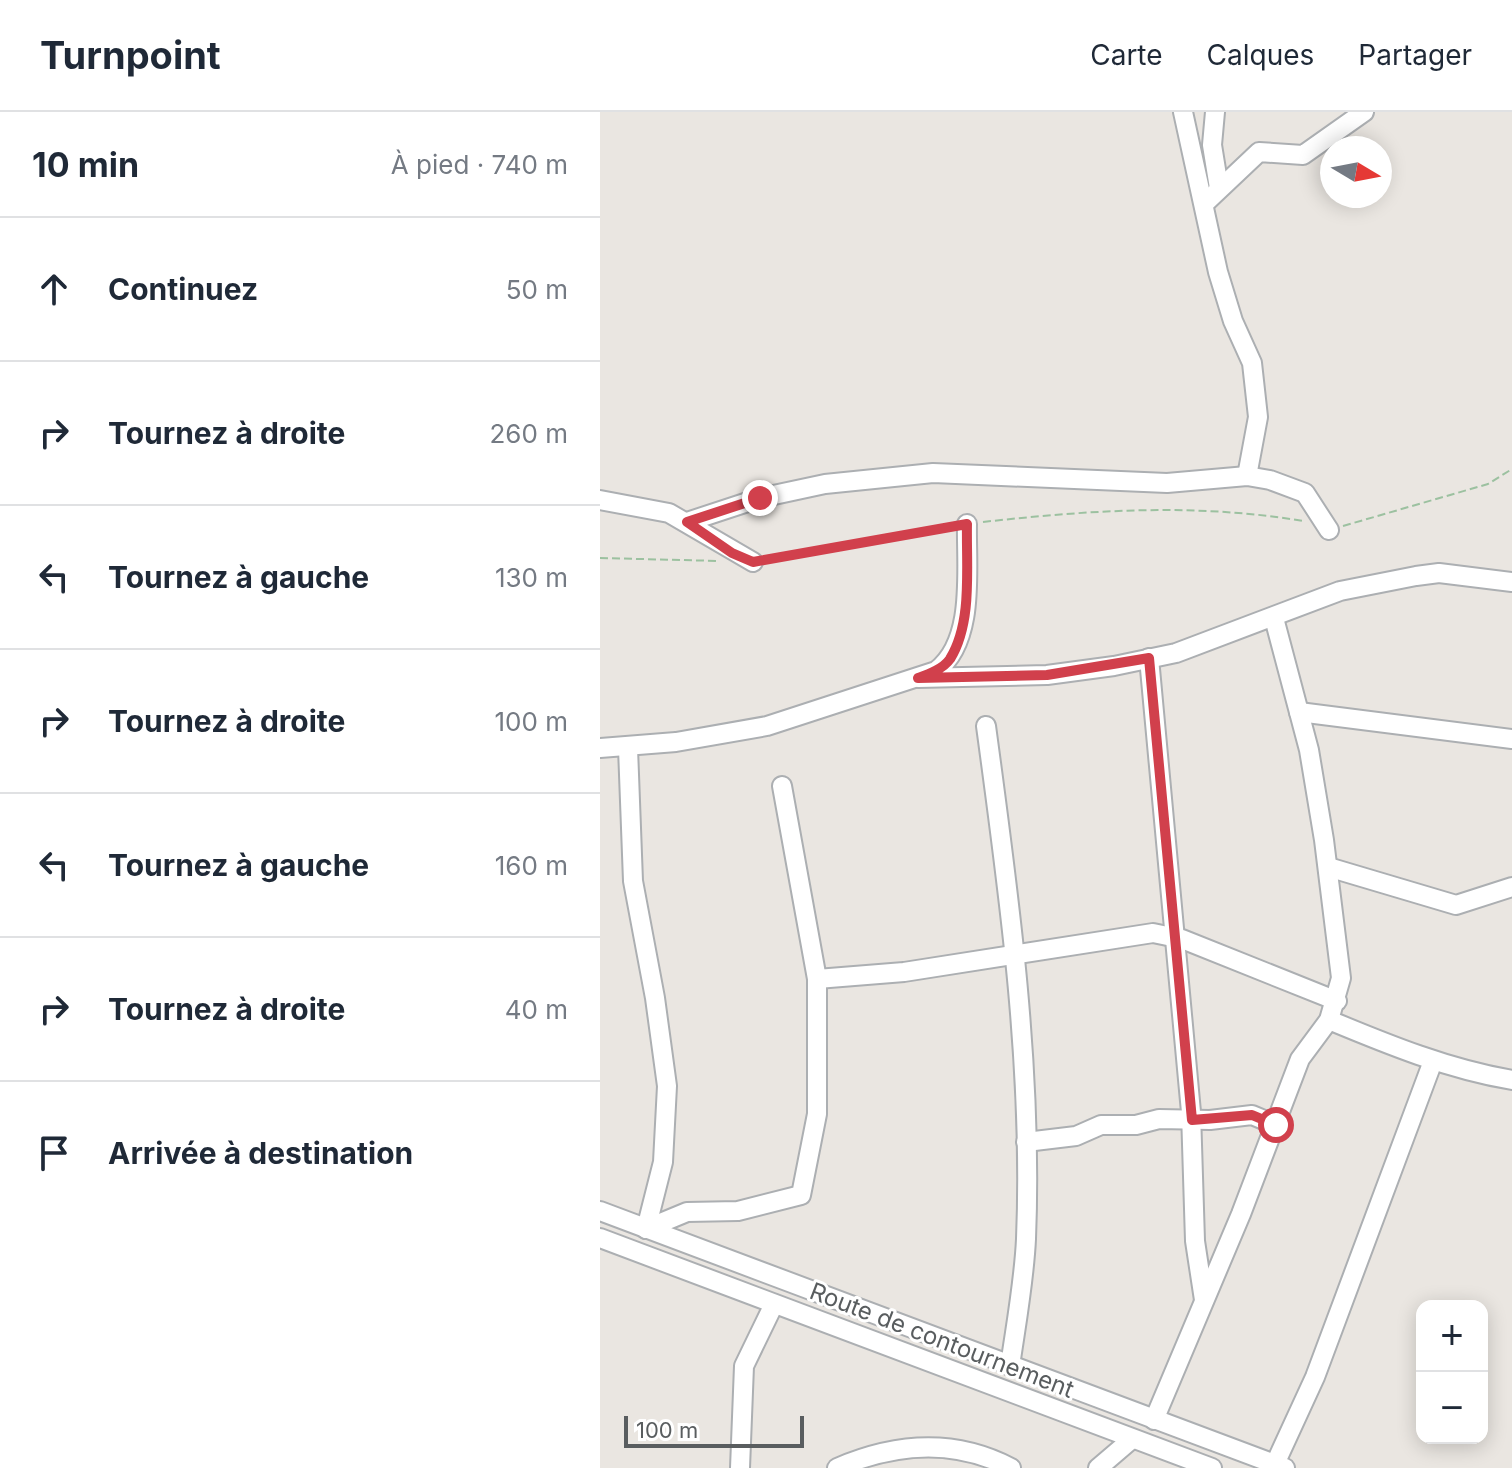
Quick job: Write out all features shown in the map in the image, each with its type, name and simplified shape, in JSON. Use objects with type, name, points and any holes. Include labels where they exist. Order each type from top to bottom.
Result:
[{"type":"street","points":[[1183,112],[1225,296],[1252,363],[1258,417],[1247,476]]},
{"type":"street","points":[[1215,112],[1212,145],[1219,188]]},
{"type":"street","points":[[1205,203],[1259,152],[1303,155],[1364,112]]},
{"type":"street","points":[[687,522],[760,498],[825,484],[933,473],[1167,483],[1247,476],[1270,480],[1305,493],[1329,530]]},
{"type":"street","points":[[600,500],[669,513],[732,553],[753,562]]},
{"type":"street","points":[[600,748],[628,748],[767,726],[918,678],[949,661],[958,639],[964,609],[967,524]]},
{"type":"street","points":[[918,678],[1047,675],[1176,653],[1340,591],[1439,573],[1512,582]]},
{"type":"street","points":[[1154,1420],[1205,1302],[1300,1059],[1329,1020],[1337,1001],[1341,978],[1328,867],[1299,712],[1274,618]]},
{"type":"street","points":[[1149,658],[1192,1120],[1195,1241],[1205,1302]]},
{"type":"street","points":[[1299,712],[1512,739]]},
{"type":"street","points":[[986,726],[1009,897],[1026,1142],[1026,1242],[1010,1366]]},
{"type":"street","points":[[628,748],[633,881],[658,1013],[667,1086],[663,1162],[646,1229]]},
{"type":"street","points":[[646,1229],[687,1212],[738,1211],[801,1195],[817,1114],[817,979],[782,786]]},
{"type":"street","points":[[1328,867],[1456,905],[1512,887]]},
{"type":"street","points":[[817,979],[1013,956],[1142,934],[1173,937],[1337,1001]]},
{"type":"street","points":[[1329,1020],[1433,1061],[1512,1080]]},
{"type":"street","points":[[1280,1466],[1433,1061]]},
{"type":"street","points":[[1026,1142],[1076,1136],[1101,1125],[1136,1125],[1159,1119],[1192,1120],[1252,1115],[1276,1125]]},
{"type":"street","name":"Route de contournement","points":[[600,1211],[1280,1466]]},
{"type":"street","points":[[600,1238],[1212,1468]]},
{"type":"street","points":[[740,1468],[744,1366],[774,1304]]},
{"type":"street","points":[[1098,1468],[1132,1439]]},
{"type":"street","points":[[837,1468],[882,1454],[931,1446],[970,1450],[1011,1468]]},
{"type":"path","points":[[753,562],[967,524],[1179,508],[1240,511],[1307,522],[1329,530],[1488,484],[1512,469]]},
{"type":"path","points":[[600,558],[722,561]]},
{"type":"route","points":[[760,498],[687,522],[732,553],[753,562],[967,524],[964,609],[958,639],[949,661],[936,671],[918,678],[1047,675],[1149,658],[1192,1120],[1252,1115],[1276,1125]]}]
